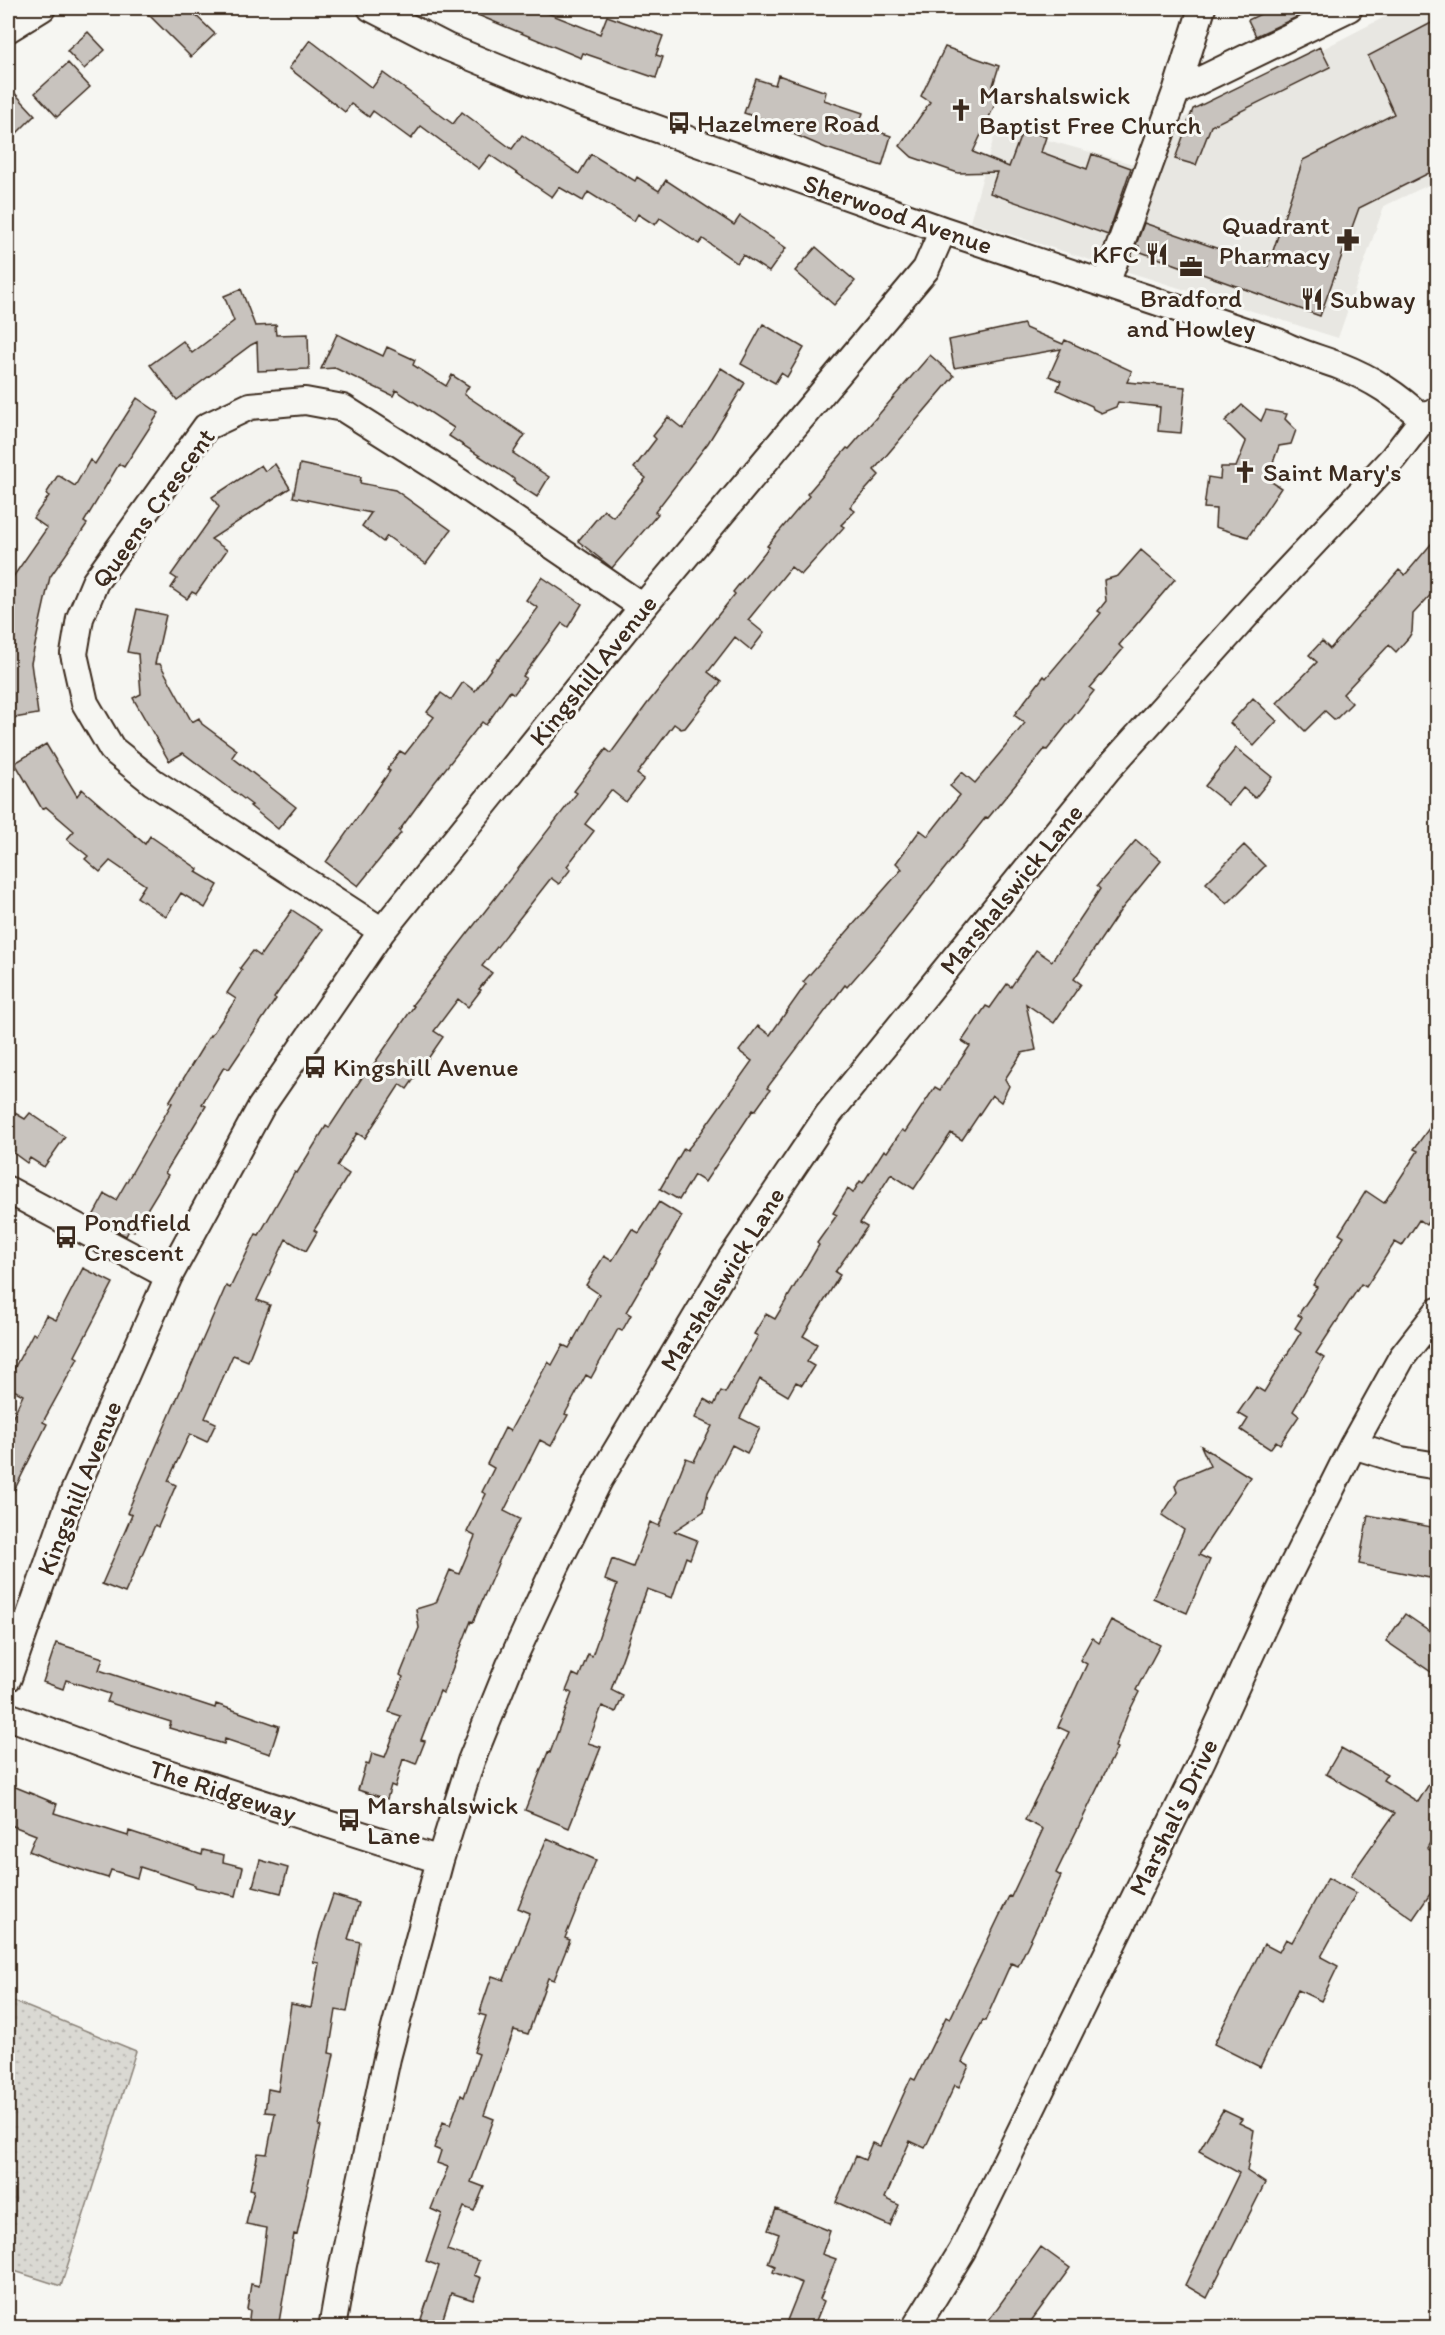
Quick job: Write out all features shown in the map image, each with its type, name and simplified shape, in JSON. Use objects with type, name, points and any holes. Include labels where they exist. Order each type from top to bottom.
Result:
[{"type":"street","points":[[8,29],[42,8]]},
{"type":"street","name":"Sherwood Avenue","points":[[371,8],[447,47],[573,99],[943,230],[1278,342],[1370,380],[1430,414]]},
{"type":"street","points":[[1106,284],[1176,92],[1202,8]]},
{"type":"street","points":[[1176,92],[1349,8]]},
{"type":"street","name":"Kingshill Avenue","points":[[8,1678],[70,1501],[169,1276],[261,1107],[382,931],[644,608],[926,270],[943,230]]},
{"type":"street","name":"Queens Crescent","points":[[382,931],[153,782],[111,749],[85,703],[74,654],[80,618],[95,582],[206,428],[250,406],[305,400],[343,408],[449,475],[644,608]]},
{"type":"street","name":"Marshalswick Lane","points":[[332,2328],[387,2058],[440,1860],[471,1761],[510,1665],[599,1480],[731,1259],[822,1125],[1107,770],[1259,601],[1393,458],[1430,414]]},
{"type":"street","points":[[8,1190],[169,1276]]},
{"type":"street","name":"Marshal's Drive","points":[[915,2328],[962,2251],[1202,1760],[1275,1601],[1353,1445],[1402,1357],[1437,1311]]},
{"type":"street","points":[[1353,1445],[1401,1460],[1437,1466]]},
{"type":"street","name":"The Ridgeway","points":[[8,1716],[127,1760],[440,1860]]},
{"type":"shaded area","points":[[1402,8],[1437,8],[1437,181],[1384,206],[1338,338],[970,222],[997,126],[1133,164],[1194,110],[1309,56]]},
{"type":"shaded area","points":[[8,1999],[136,2051],[61,2286],[8,2269]]},
{"type":"building","points":[[142,8],[188,8],[215,34],[191,57]]},
{"type":"building","points":[[461,8],[535,8],[600,34],[607,16],[663,36],[656,55],[663,57],[656,78],[583,53],[581,58]]},
{"type":"building","points":[[1273,8],[1316,8],[1256,36],[1248,20]]},
{"type":"building","points":[[1437,20],[1437,169],[1359,208],[1320,316],[1138,251],[1139,246],[1136,245],[1144,223],[1268,266],[1303,160],[1394,114],[1368,56]]},
{"type":"building","points":[[88,32],[105,50],[84,69],[67,51]]},
{"type":"building","points":[[310,40],[372,88],[383,73],[453,124],[462,112],[512,149],[522,135],[579,174],[591,154],[635,181],[637,177],[659,191],[666,180],[734,225],[740,216],[786,248],[769,272],[743,255],[737,263],[703,239],[699,244],[660,218],[655,225],[638,214],[634,221],[588,192],[583,201],[559,187],[552,197],[490,155],[479,169],[421,126],[411,139],[373,111],[369,117],[351,104],[345,112],[289,68]]},
{"type":"building","points":[[945,47],[999,66],[989,98],[997,100],[973,152],[1009,167],[1023,129],[1046,137],[1041,152],[1087,169],[1092,154],[1131,168],[1108,235],[990,193],[997,172],[958,173],[912,157],[900,146],[930,102],[921,96]]},
{"type":"building","points":[[1320,47],[1330,67],[1211,126],[1196,165],[1175,159],[1193,109]]},
{"type":"building","points":[[68,63],[90,87],[57,117],[35,93]]},
{"type":"building","points":[[778,75],[826,92],[824,100],[863,113],[859,125],[891,136],[882,166],[826,148],[791,133],[792,129],[744,113],[756,79],[775,85]]},
{"type":"building","points":[[8,86],[35,115],[8,142]]},
{"type":"building","points":[[816,247],[855,281],[834,305],[795,271]]},
{"type":"building","points":[[241,289],[255,326],[277,325],[275,326],[276,335],[308,334],[309,369],[258,371],[257,342],[177,400],[150,365],[183,341],[192,353],[234,321],[224,296]]},
{"type":"building","points":[[763,324],[804,348],[787,377],[781,373],[775,383],[741,364]]},
{"type":"building","points":[[1024,324],[1025,328],[1063,344],[1065,340],[1132,371],[1127,382],[1185,387],[1181,433],[1158,431],[1160,407],[1118,402],[1116,407],[1101,413],[1092,406],[1057,390],[1061,381],[1049,376],[1061,349],[954,368],[949,340]]},
{"type":"building","points":[[337,334],[383,356],[387,347],[415,360],[413,365],[446,386],[452,375],[469,386],[464,394],[525,435],[513,453],[549,477],[537,497],[514,482],[509,475],[449,436],[454,428],[396,390],[393,396],[335,368],[321,369]]},
{"type":"building","points":[[930,355],[954,376],[874,470],[879,475],[850,507],[855,511],[841,525],[844,527],[801,575],[791,567],[748,620],[764,633],[751,650],[735,637],[708,672],[721,682],[685,728],[681,729],[674,724],[637,774],[644,779],[626,802],[611,790],[585,824],[594,831],[567,866],[571,869],[559,884],[551,878],[482,966],[492,973],[468,1007],[458,999],[434,1031],[443,1037],[407,1089],[400,1084],[365,1138],[357,1133],[337,1166],[349,1174],[314,1230],[317,1232],[306,1251],[286,1239],[257,1300],[270,1305],[248,1361],[233,1355],[205,1418],[216,1423],[207,1442],[190,1434],[168,1481],[176,1485],[158,1527],[155,1525],[125,1593],[102,1584],[132,1515],[127,1513],[226,1286],[230,1288],[256,1234],[259,1235],[295,1172],[297,1173],[326,1126],[329,1128],[367,1070],[369,1071],[414,1006],[412,1005],[577,793],[574,791],[606,749],[611,753],[735,594],[733,592],[769,547],[767,546],[809,496],[807,494]]},
{"type":"building","points":[[721,368],[745,383],[708,443],[655,512],[658,514],[612,568],[578,541],[604,510],[613,517],[646,478],[634,468],[656,439],[653,436],[668,417],[683,429]]},
{"type":"building","points":[[137,398],[159,413],[124,467],[119,464],[84,522],[87,524],[50,577],[31,663],[38,714],[8,719],[8,576],[13,577],[47,528],[33,518],[49,496],[46,494],[58,475],[75,486],[90,460],[95,464]]},
{"type":"building","name":"Saint Mary's","points":[[1242,405],[1261,421],[1266,410],[1287,414],[1285,419],[1296,430],[1291,444],[1279,446],[1267,479],[1281,488],[1248,537],[1215,527],[1216,509],[1204,508],[1208,477],[1220,479],[1221,467],[1236,467],[1246,442],[1225,421]]},
{"type":"building","points":[[275,464],[290,488],[211,539],[227,550],[196,594],[192,592],[187,599],[171,588],[177,579],[171,575],[219,507],[212,497],[261,465],[265,471]]},
{"type":"building","points":[[300,464],[361,477],[360,483],[395,490],[451,530],[426,564],[387,536],[383,542],[362,526],[371,513],[293,497]]},
{"type":"building","points":[[1437,537],[1437,588],[1413,614],[1412,632],[1409,637],[1396,652],[1389,645],[1343,694],[1352,703],[1335,720],[1325,711],[1305,731],[1277,703],[1317,662],[1309,655],[1322,641],[1330,649],[1399,570],[1405,575]]},
{"type":"building","points":[[1141,550],[1175,579],[1119,645],[1123,649],[1090,688],[1094,691],[1047,750],[1045,749],[988,818],[986,817],[881,948],[847,987],[845,985],[767,1088],[770,1090],[755,1111],[753,1110],[705,1182],[694,1175],[679,1200],[660,1189],[684,1148],[687,1150],[700,1134],[752,1061],[739,1051],[758,1026],[770,1035],[806,984],[803,982],[902,869],[896,863],[920,830],[928,836],[960,795],[950,786],[962,772],[975,783],[1025,723],[1014,715],[1044,676],[1046,678],[1101,613],[1098,611],[1106,601],[1104,580],[1118,576]]},
{"type":"building","points":[[542,577],[582,604],[568,627],[562,623],[523,676],[526,678],[514,694],[510,691],[486,725],[482,722],[431,787],[399,831],[401,833],[358,886],[326,862],[390,771],[387,769],[400,751],[405,754],[434,717],[427,712],[441,693],[451,700],[463,682],[475,691],[499,660],[538,608],[526,600]]},
{"type":"building","points":[[137,609],[166,615],[155,664],[160,664],[192,722],[199,718],[202,724],[237,750],[232,757],[296,807],[278,829],[250,806],[252,805],[183,753],[169,761],[133,698],[141,694],[138,654],[127,652]]},
{"type":"building","points":[[1253,698],[1277,721],[1254,746],[1230,723]]},
{"type":"building","points":[[46,744],[77,796],[82,789],[145,844],[150,836],[198,869],[196,872],[218,885],[205,908],[181,893],[166,917],[137,897],[145,885],[110,861],[100,872],[85,859],[88,856],[67,839],[74,831],[46,807],[42,809],[15,763]]},
{"type":"building","points":[[1236,748],[1272,777],[1255,798],[1243,788],[1229,805],[1205,786]]},
{"type":"building","points":[[1136,840],[1161,861],[1120,911],[1074,979],[1081,984],[1054,1023],[1026,1004],[1036,1050],[1022,1053],[1005,1079],[1009,1086],[1001,1102],[992,1095],[962,1140],[951,1133],[914,1189],[891,1174],[860,1223],[867,1227],[835,1272],[840,1275],[803,1336],[817,1344],[807,1362],[814,1366],[802,1385],[796,1382],[788,1396],[760,1379],[740,1418],[760,1428],[747,1453],[732,1445],[708,1492],[704,1511],[674,1531],[697,1540],[690,1559],[686,1557],[672,1598],[647,1589],[611,1690],[623,1696],[616,1712],[602,1706],[588,1743],[601,1747],[569,1828],[525,1810],[548,1752],[550,1753],[572,1693],[566,1691],[573,1674],[579,1677],[588,1654],[592,1656],[617,1585],[605,1580],[612,1559],[633,1567],[650,1522],[659,1526],[686,1458],[694,1461],[712,1426],[695,1418],[704,1399],[714,1405],[721,1391],[725,1393],[758,1336],[754,1334],[766,1314],[775,1319],[819,1245],[817,1243],[837,1215],[833,1213],[848,1189],[853,1193],[860,1181],[863,1183],[884,1150],[887,1152],[902,1130],[905,1132],[935,1087],[940,1090],[970,1046],[962,1041],[986,1006],[990,1008],[1007,984],[1011,987],[1036,950],[1052,961],[1100,889],[1097,886]]},
{"type":"building","points":[[1244,845],[1265,866],[1227,904],[1206,883]]},
{"type":"building","points":[[292,910],[322,930],[274,998],[276,999],[229,1069],[224,1067],[202,1104],[206,1106],[165,1173],[168,1175],[134,1231],[130,1228],[126,1236],[92,1218],[105,1194],[116,1200],[172,1103],[169,1102],[210,1035],[236,999],[227,993],[242,970],[240,968],[253,951],[260,956]]},
{"type":"building","points":[[8,1109],[25,1119],[30,1113],[65,1137],[44,1167],[30,1158],[27,1163],[8,1149]]},
{"type":"building","points":[[1437,1117],[1437,1207],[1426,1225],[1419,1220],[1402,1246],[1395,1242],[1366,1287],[1361,1284],[1316,1353],[1324,1358],[1293,1411],[1299,1416],[1280,1444],[1276,1441],[1270,1449],[1241,1430],[1248,1419],[1238,1413],[1256,1387],[1264,1392],[1301,1332],[1295,1328],[1302,1317],[1298,1315],[1317,1287],[1313,1285],[1344,1237],[1339,1234],[1366,1191],[1384,1203],[1418,1151],[1414,1149]]},
{"type":"building","points":[[659,1202],[682,1216],[626,1312],[631,1315],[622,1331],[618,1329],[591,1378],[586,1375],[551,1446],[540,1440],[504,1511],[520,1519],[502,1554],[473,1622],[471,1621],[443,1693],[440,1691],[421,1740],[425,1741],[416,1764],[403,1759],[395,1787],[391,1785],[387,1799],[358,1790],[372,1753],[385,1757],[401,1716],[389,1712],[403,1677],[400,1675],[419,1628],[416,1609],[436,1603],[450,1570],[459,1574],[475,1536],[467,1532],[486,1494],[482,1492],[494,1468],[487,1464],[505,1428],[510,1431],[548,1362],[552,1365],[563,1345],[569,1348],[599,1294],[586,1285],[604,1256],[612,1261],[632,1229],[639,1233]]},
{"type":"building","points":[[83,1268],[113,1283],[75,1356],[78,1358],[43,1422],[47,1424],[8,1503],[8,1427],[23,1395],[8,1387],[8,1380],[33,1333],[36,1335],[46,1315],[56,1320]]},
{"type":"building","points":[[1201,1446],[1250,1477],[1199,1555],[1210,1560],[1187,1613],[1153,1598],[1184,1530],[1162,1515],[1177,1492],[1175,1486],[1179,1479],[1210,1466]]},
{"type":"building","points":[[1368,1515],[1437,1528],[1430,1578],[1359,1564]]},
{"type":"building","points":[[1405,1614],[1437,1636],[1437,1676],[1386,1641]]},
{"type":"building","points":[[1111,1620],[1160,1645],[1136,1690],[1139,1692],[1127,1716],[1115,1747],[1117,1748],[1056,1873],[1061,1876],[1018,1966],[1011,1963],[985,2021],[983,2020],[962,2062],[969,2066],[959,2087],[955,2085],[925,2148],[910,2141],[885,2198],[899,2205],[890,2226],[836,2202],[856,2156],[865,2160],[872,2143],[880,2146],[911,2078],[915,2080],[946,2017],[950,2019],[1009,1896],[1011,1897],[1043,1829],[1025,1820],[1069,1732],[1058,1727],[1087,1664],[1080,1660],[1092,1638],[1099,1643]]},
{"type":"building","points":[[56,1643],[103,1658],[99,1670],[215,1708],[216,1704],[279,1726],[270,1754],[225,1739],[224,1744],[169,1728],[171,1722],[107,1702],[110,1694],[66,1680],[63,1689],[43,1682]]},
{"type":"building","points":[[1341,1748],[1387,1774],[1383,1780],[1418,1802],[1437,1771],[1437,1831],[1427,1848],[1437,1855],[1437,1884],[1413,1919],[1351,1875],[1395,1813],[1326,1774]]},
{"type":"building","points":[[13,1786],[57,1804],[54,1813],[128,1836],[129,1831],[202,1855],[203,1850],[224,1855],[223,1862],[243,1867],[236,1896],[195,1887],[195,1885],[140,1867],[137,1878],[111,1870],[108,1878],[52,1861],[29,1851],[36,1835],[8,1824],[8,1800]]},
{"type":"building","points":[[547,1838],[596,1860],[565,1938],[570,1940],[554,1980],[548,1978],[528,2034],[514,2030],[484,2115],[494,2119],[471,2182],[484,2187],[474,2211],[464,2207],[447,2250],[479,2261],[474,2275],[481,2278],[473,2300],[451,2293],[440,2328],[418,2328],[439,2266],[426,2261],[442,2214],[431,2209],[448,2167],[437,2163],[441,2151],[434,2148],[443,2122],[450,2125],[461,2095],[464,2097],[479,2054],[474,2052],[486,2016],[479,2014],[492,1976],[504,1980],[530,1913],[518,1908]]},
{"type":"building","points":[[260,1860],[288,1868],[281,1893],[253,1886]]},
{"type":"building","points":[[1328,1878],[1356,1893],[1321,1957],[1338,1966],[1321,2001],[1298,1990],[1260,2067],[1214,2044],[1264,1944],[1279,1952],[1286,1939],[1292,1942]]},
{"type":"building","points":[[333,1895],[359,1903],[348,1939],[360,1942],[347,2012],[336,2010],[329,2053],[334,2054],[319,2126],[321,2126],[297,2235],[294,2234],[278,2328],[248,2328],[250,2310],[247,2309],[251,2284],[259,2286],[267,2228],[246,2224],[254,2190],[250,2189],[258,2153],[267,2154],[275,2113],[265,2112],[268,2089],[278,2091],[291,2004],[311,2008],[319,1963],[313,1962]]},
{"type":"building","points":[[1223,2110],[1242,2119],[1239,2123],[1254,2130],[1247,2171],[1265,2183],[1207,2298],[1185,2285],[1239,2173],[1199,2151]]},
{"type":"building","points":[[776,2209],[830,2231],[822,2254],[836,2259],[820,2299],[824,2301],[813,2328],[784,2328],[802,2283],[773,2272],[775,2266],[768,2263],[779,2234],[768,2230]]},
{"type":"building","points":[[1041,2247],[1070,2268],[1026,2328],[983,2328]]},
{"type":"place","name":"Marshalswick Baptist Free Church","points":[[961,110]]},
{"type":"place","name":"Hazelmere Road","points":[[679,123]]},
{"type":"place","name":"Quadrant Pharmacy","points":[[1348,240]]},
{"type":"place","name":"KFC","points":[[1157,254]]},
{"type":"place","name":"Bradford and Howley","points":[[1191,267]]},
{"type":"place","name":"Subway","points":[[1312,299]]},
{"type":"place","name":"Saint Mary's","points":[[1245,472]]},
{"type":"place","name":"Kingshill Avenue","points":[[315,1067]]},
{"type":"place","name":"Pondfield Crescent","points":[[66,1237]]},
{"type":"place","name":"Marshalswick Lane","points":[[349,1820]]}]
